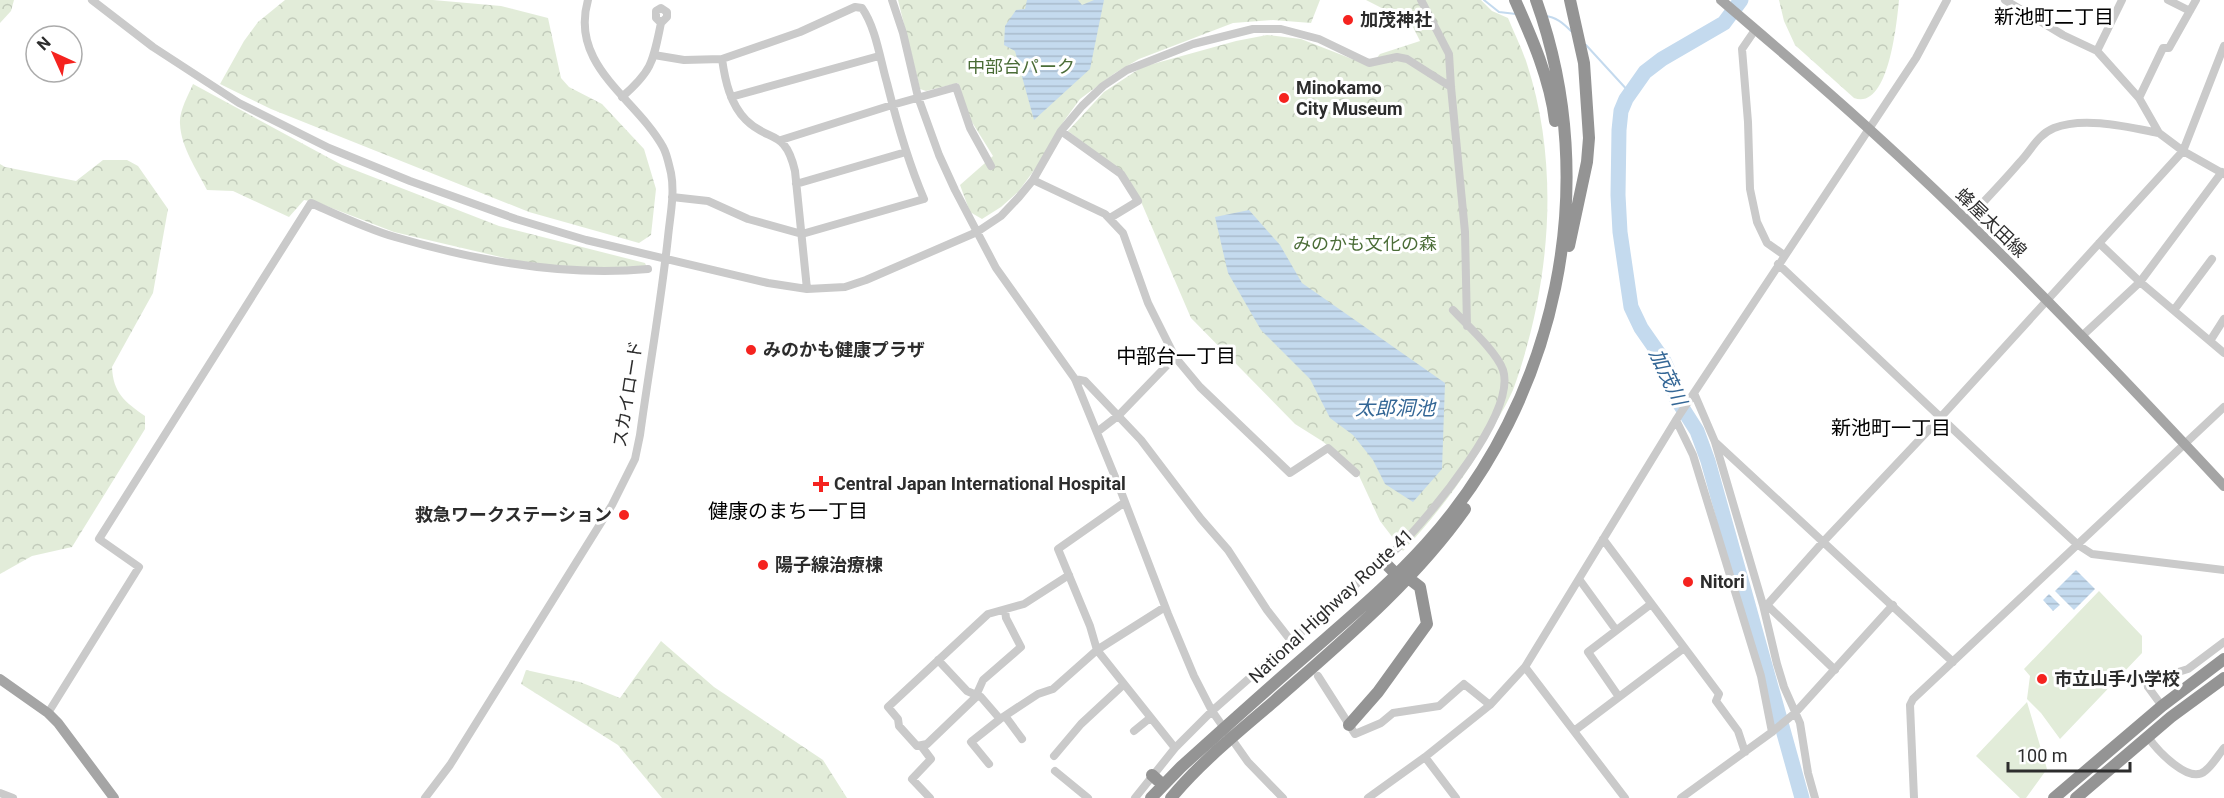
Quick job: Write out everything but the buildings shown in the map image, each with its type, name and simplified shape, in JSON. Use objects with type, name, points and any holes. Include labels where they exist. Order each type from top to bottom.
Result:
[{"type":"highway","points":[[1515,0],[1540,61],[1554,113],[1561,184],[1558,272]]},
{"type":"highway","name":"National Highway Route 41","points":[[1402,576],[1477,478],[1517,408],[1545,330],[1558,272],[1565,222],[1566,159],[1559,94],[1549,34],[1536,0]]},
{"type":"highway","name":"National Highway Route 41","points":[[1151,798],[1163,785],[1220,740],[1324,641],[1402,576],[1454,525],[1485,480],[1512,431],[1537,374],[1560,296],[1567,253],[1571,183],[1569,139],[1563,89],[1540,0]]},
{"type":"highway","points":[[1567,253],[1588,150],[1588,103],[1584,63],[1570,0]]},
{"type":"highway","points":[[1349,725],[1378,692],[1427,624],[1420,587],[1383,561]]},
{"type":"highway","points":[[2054,798],[2162,706],[2224,659]]},
{"type":"highway","points":[[2076,798],[2148,737],[2224,678]]},
{"type":"highway","name":"National Highway Route 41","points":[[1171,798],[1220,740]]},
{"type":"highway","points":[[1152,775],[1163,785]]},
{"type":"main road","name":"蜂屋太田線","points":[[1721,0],[1868,128],[1966,221],[2082,336],[2224,486]]},
{"type":"main road","points":[[0,679],[48,713],[86,759],[114,798]]},
{"type":"street","points":[[92,0],[153,47],[239,103],[329,148],[525,222],[586,240],[768,283],[807,289],[845,287],[866,280],[977,232],[1001,216],[1033,180],[1061,131],[1103,86],[1127,70],[1193,44],[1252,29],[1281,29],[1319,39],[1369,63],[1397,57],[1407,59],[1450,87]]},
{"type":"street","name":"スカイロード","points":[[425,798],[450,765],[612,505],[635,459],[665,258],[672,197],[671,175],[664,148],[605,78],[593,57],[585,34],[584,14],[588,0]]},
{"type":"street","points":[[892,0],[903,33],[918,98],[955,190],[996,268],[1075,379],[1165,608],[1194,676],[1212,711],[1248,762],[1283,798]]},
{"type":"street","points":[[1421,0],[1449,54],[1450,87],[1465,232],[1467,326]]},
{"type":"street","points":[[1368,798],[1425,757],[1490,705],[1526,667],[1676,420],[1916,58],[1947,0]]},
{"type":"street","points":[[2005,0],[2097,51],[2139,98],[2159,133],[2183,151],[2223,173],[2140,282],[2082,336]]},
{"type":"street","points":[[2097,51],[2122,0]]},
{"type":"street","points":[[2168,0],[2190,10]]},
{"type":"street","points":[[2139,98],[2163,48],[2169,48],[2196,0]]},
{"type":"street","points":[[654,55],[684,60],[722,59],[800,32],[855,7],[862,8],[879,56],[906,152],[924,199],[802,234],[748,219],[708,201],[672,197]]},
{"type":"street","points":[[622,97],[647,72],[654,55],[661,23]]},
{"type":"street","points":[[1755,30],[1742,49],[1748,122],[1750,189],[1757,222],[1767,243],[1784,255]]},
{"type":"street","points":[[1765,605],[1940,418],[2183,151],[2224,46]]},
{"type":"street","points":[[731,97],[879,56]]},
{"type":"street","points":[[722,59],[731,97],[745,119],[755,127],[781,140],[792,156],[807,289]]},
{"type":"street","points":[[781,140],[956,87],[970,128],[991,166]]},
{"type":"street","points":[[1966,221],[2021,162],[2038,138],[2053,128],[2071,124],[2101,124],[2159,133]]},
{"type":"street","points":[[1061,131],[1121,174],[1138,201],[1110,218]]},
{"type":"street","points":[[796,184],[906,152]]},
{"type":"street","points":[[1033,180],[1091,206],[1110,218],[1123,232],[1149,303],[1175,357],[1200,387],[1290,473],[1328,448],[1356,472]]},
{"type":"street","points":[[48,713],[139,567],[99,539],[311,203],[393,237],[467,255],[558,270],[615,272],[648,269]]},
{"type":"street","points":[[2099,243],[2140,282],[2224,352]]},
{"type":"street","points":[[2174,310],[2212,259]]},
{"type":"street","points":[[1778,264],[2078,545],[2092,554],[2224,570]]},
{"type":"street","points":[[1135,798],[1175,748],[1212,711],[1293,643],[1422,523],[1472,456],[1503,394],[1503,371],[1498,361],[1453,310]]},
{"type":"street","points":[[2210,341],[2224,319]]},
{"type":"street","points":[[1097,432],[1119,414],[1175,357]]},
{"type":"street","points":[[1075,379],[1085,381],[1119,414],[1147,447],[1201,519],[1228,550],[1267,610],[1293,643]]},
{"type":"street","points":[[1694,393],[1715,442],[1765,605],[1777,664],[1800,723],[1808,773],[1815,798]]},
{"type":"street","points":[[1914,798],[1910,705],[1918,693],[2224,407]]},
{"type":"street","points":[[1676,420],[1693,455],[1761,676],[1772,732]]},
{"type":"street","points":[[1715,442],[1953,662]]},
{"type":"street","points":[[1125,502],[1058,549],[1090,626],[1096,650],[1175,748]]},
{"type":"street","points":[[1603,539],[1719,694],[1716,701],[1738,731],[1745,752]]},
{"type":"street","points":[[1005,610],[1006,618],[1021,647],[983,680],[975,698],[923,745],[918,746],[899,726],[898,719],[888,707],[988,614],[1024,604],[1069,575]]},
{"type":"street","points":[[1579,579],[1616,630]]},
{"type":"street","points":[[1619,697],[1588,652],[1651,604]]},
{"type":"street","points":[[1765,605],[1835,670]]},
{"type":"street","points":[[1682,798],[1795,713],[1893,605]]},
{"type":"street","points":[[989,764],[971,742],[1038,694],[1053,689],[1096,650],[1165,608]]},
{"type":"street","points":[[2162,706],[2148,687],[2147,681],[2151,676],[2188,669],[2224,642]]},
{"type":"street","points":[[1574,731],[1684,648]]},
{"type":"street","points":[[938,660],[967,692],[976,694],[1003,718],[1022,740]]},
{"type":"street","points":[[1526,667],[1625,798]]},
{"type":"street","points":[[1318,676],[1355,734],[1381,723],[1393,713],[1439,706],[1464,684],[1490,705]]},
{"type":"street","points":[[1054,756],[1081,724],[1123,685]]},
{"type":"street","points":[[1134,731],[1150,717]]},
{"type":"street","points":[[2148,737],[2157,750],[2190,774],[2197,775],[2205,772],[2224,748]]},
{"type":"street","points":[[923,745],[922,747],[932,759],[912,779],[930,798]]},
{"type":"street","points":[[1425,757],[1456,798]]},
{"type":"street","points":[[1055,771],[1088,798]]},
{"type":"street","points":[[0,793],[13,798]]},
{"type":"green space","points":[[0,0],[14,0],[11,11],[0,23]]},
{"type":"green space","points":[[285,0],[433,0],[501,6],[548,18],[561,78],[569,87],[602,104],[644,149],[656,189],[651,235],[639,243],[529,212],[271,109],[220,84],[244,41],[258,22]]},
{"type":"green space","name":"中部台パーク","points":[[898,0],[1320,0],[1311,23],[1273,20],[1233,23],[1139,59],[1115,73],[1080,99],[1018,192],[1001,207],[982,219],[970,212],[960,185],[993,156],[970,119],[958,83],[926,91],[920,89]]},
{"type":"green space","name":"みのかも文化の森","points":[[1366,0],[1481,0],[1492,11],[1508,18],[1525,58],[1538,104],[1547,186],[1547,228],[1536,311],[1513,390],[1465,473],[1430,521],[1403,551],[1380,521],[1355,467],[1322,441],[1295,424],[1191,318],[1142,204],[1122,172],[1068,131],[1104,92],[1142,67],[1236,41],[1267,35],[1301,39],[1370,66],[1380,54],[1420,41],[1411,23]]},
{"type":"green space","points":[[1779,0],[1899,0],[1889,62],[1876,91],[1866,98],[1854,98],[1795,45],[1784,21]]},
{"type":"green space","points":[[193,84],[342,165],[499,226],[645,263],[649,272],[589,270],[522,262],[394,232],[316,202],[304,200],[289,217],[233,191],[207,190],[190,158],[181,133],[181,114]]},
{"type":"green space","points":[[103,160],[127,160],[138,166],[168,209],[153,293],[112,367],[115,384],[121,396],[145,416],[145,429],[72,547],[32,556],[0,574],[0,164],[5,167],[76,181]]},
{"type":"green space","points":[[2099,591],[2142,636],[2142,653],[2060,739],[2041,713],[2027,699],[2030,676],[2024,669]]},
{"type":"green space","points":[[661,641],[714,687],[823,760],[847,798],[662,798],[618,745],[521,684],[526,670],[580,682],[620,698]]},
{"type":"green space","points":[[2027,702],[2047,769],[2026,798],[2020,798],[1976,756]]},
{"type":"water","points":[[1027,0],[1078,0],[1082,5],[1094,0],[1104,0],[1090,69],[1034,120],[1015,51],[1004,45],[1005,26],[1016,10],[1025,9]]},
{"type":"water","name":"太郎洞池","points":[[1249,210],[1280,245],[1302,283],[1445,383],[1442,469],[1413,502],[1385,484],[1373,460],[1353,435],[1330,418],[1310,379],[1261,330],[1228,273],[1215,217]]},
{"type":"water","points":[[2076,570],[2095,589],[2074,610],[2055,591]]},
{"type":"water","points":[[2049,594],[2060,605],[2053,611],[2043,600]]},
{"type":"waterway","points":[[1484,0],[1499,12],[1516,14]]},
{"type":"waterway","name":"加茂川","points":[[1741,0],[1724,23],[1662,59],[1645,72],[1626,99],[1621,111],[1619,130],[1620,232],[1631,307],[1641,328],[1664,361],[1673,382],[1676,398],[1697,431],[1708,461],[1802,798]]},
{"type":"waterway","points":[[1545,16],[1559,21],[1571,31]]},
{"type":"waterway","points":[[1586,45],[1630,93]]},
{"type":"place","name":"加茂神社","points":[[1348,20]]},
{"type":"place","name":"Minokamo City Museum","points":[[1284,98]]},
{"type":"place","name":"みのかも健康プラザ","points":[[751,350]]},
{"type":"place","name":"Central Japan International Hospital","points":[[821,484]]},
{"type":"place","name":"救急ワークステーション","points":[[624,515]]},
{"type":"place","name":"陽子線治療棟","points":[[763,565]]},
{"type":"place","name":"Nitori","points":[[1688,582]]},
{"type":"place","name":"市立山手小学校","points":[[2042,679]]},
{"type":"district","name":"新池町二丁目","points":[[2054,17]]},
{"type":"district","name":"中部台一丁目","points":[[1176,356]]},
{"type":"district","name":"新池町一丁目","points":[[1891,428]]},
{"type":"district","name":"健康のまち一丁目","points":[[788,511]]}]
